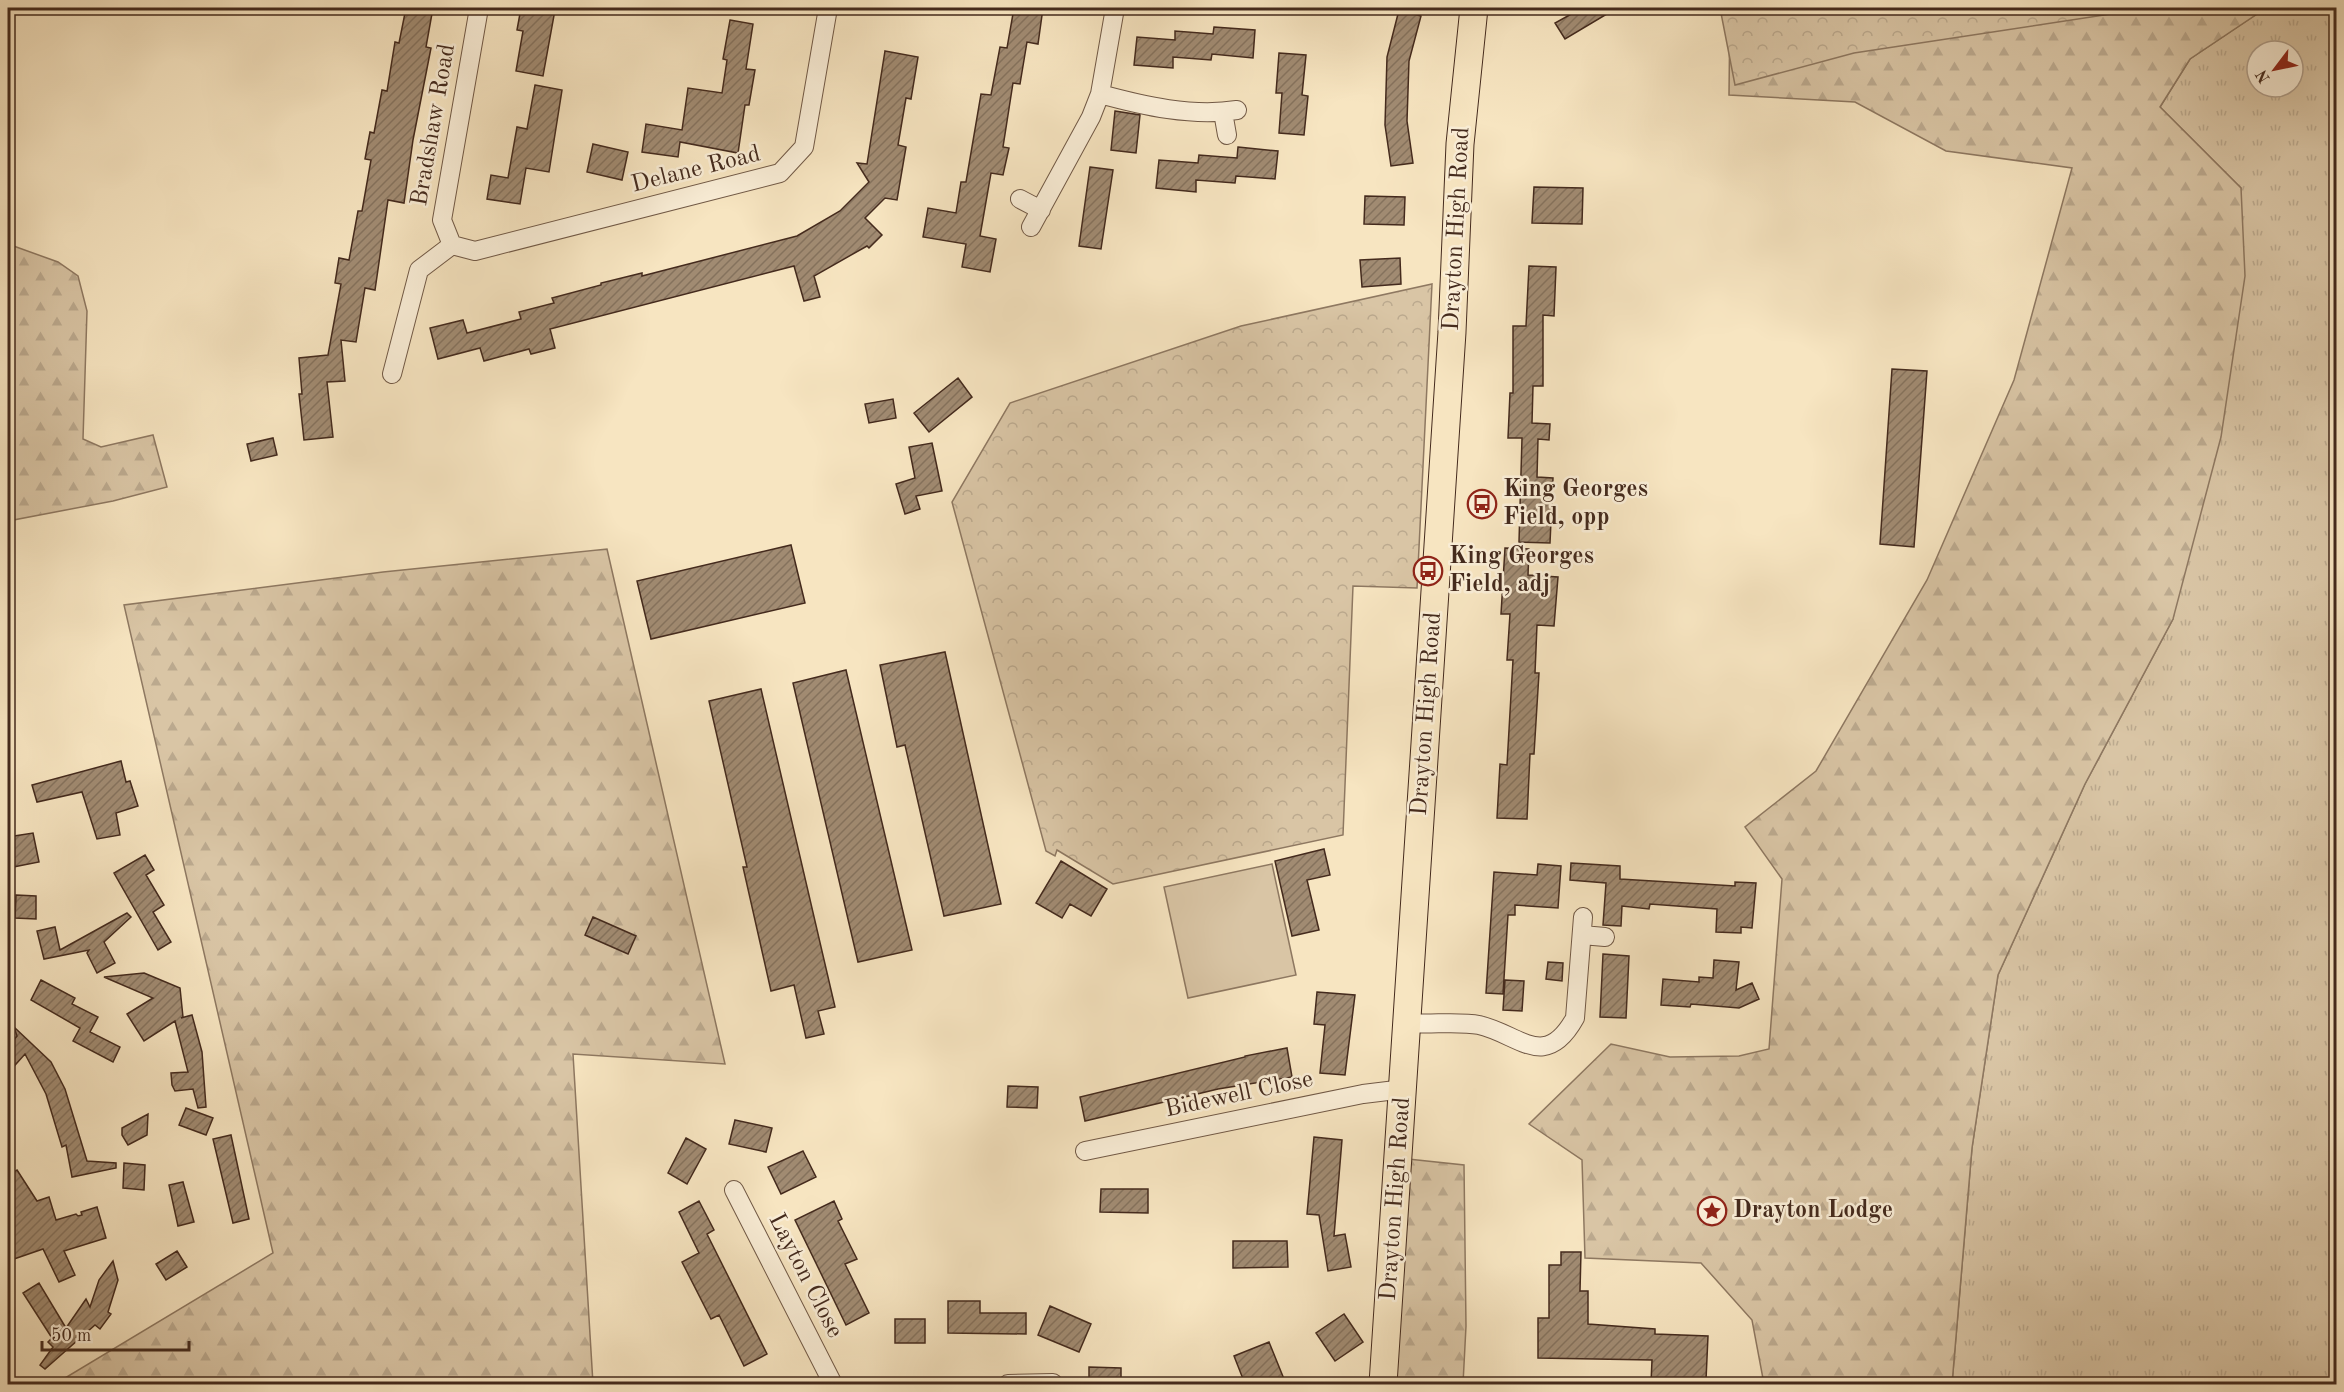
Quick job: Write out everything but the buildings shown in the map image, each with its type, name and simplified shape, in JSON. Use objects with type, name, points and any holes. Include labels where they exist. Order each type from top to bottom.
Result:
[{"type":"main road","name":"Drayton High Road","points":[[1383,1384],[1452,332],[1460,144],[1474,8]]},
{"type":"street","name":"Bradshaw Road","points":[[452,245],[442,220],[479,8]]},
{"type":"street","name":"Delane Road","points":[[452,245],[475,251],[780,173],[804,147],[828,8]]},
{"type":"street","points":[[1031,227],[1091,117],[1100,94],[1115,8]]},
{"type":"street","points":[[1100,94],[1124,101],[1185,112],[1230,111],[1227,135]]},
{"type":"street","points":[[1020,200],[1041,210]]},
{"type":"street","points":[[392,374],[419,270],[452,245]]},
{"type":"street","points":[[1408,1023],[1478,1025],[1535,1047],[1558,1041],[1567,1032],[1575,1018],[1582,926],[1605,937]]},
{"type":"street","name":"Bidewell Close","points":[[1085,1151],[1363,1094],[1404,1089]]},
{"type":"street","name":"Layton Close","points":[[734,1190],[833,1384]]},
{"type":"street","points":[[1008,1384],[1053,1383]]},
{"type":"green space","points":[[1720,8],[2150,8],[1854,53],[1735,85]]},
{"type":"green space","points":[[1730,8],[2266,8],[2190,59],[2160,107],[2241,188],[2245,276],[2221,437],[2173,619],[2085,784],[1998,975],[1972,1148],[1952,1384],[1764,1384],[1752,1320],[1701,1263],[1585,1258],[1582,1160],[1529,1124],[1611,1044],[1670,1057],[1739,1056],[1769,1049],[1782,879],[1745,827],[1816,771],[1927,580],[2014,380],[2072,168],[1946,151],[1855,102],[1729,95]]},
{"type":"green space","points":[[2266,8],[2336,8],[2336,1384],[1952,1384],[1972,1148],[1998,975],[2085,784],[2173,619],[2241,188],[2160,107],[2190,59]]},
{"type":"green space","points":[[8,244],[58,262],[78,276],[87,311],[83,439],[101,447],[153,435],[167,487],[113,501],[8,521]]},
{"type":"green space","points":[[1432,284],[1417,588],[1353,586],[1343,835],[1113,884],[1057,850],[1055,856],[1046,851],[952,502],[1010,403],[1241,326]]},
{"type":"green space","points":[[607,549],[725,1064],[573,1054],[593,1384],[55,1384],[273,1253],[124,605],[383,572]]},
{"type":"green space","points":[[1272,864],[1296,975],[1188,998],[1164,887]]},
{"type":"green space","points":[[1408,1159],[1464,1165],[1466,1326],[1463,1384],[1387,1384]]},
{"type":"place","name":"King Georges Field, opp","points":[[1482,504]]},
{"type":"place","name":"King Georges Field, adj","points":[[1428,571]]},
{"type":"place","name":"Drayton Lodge","points":[[1712,1211]]}]
